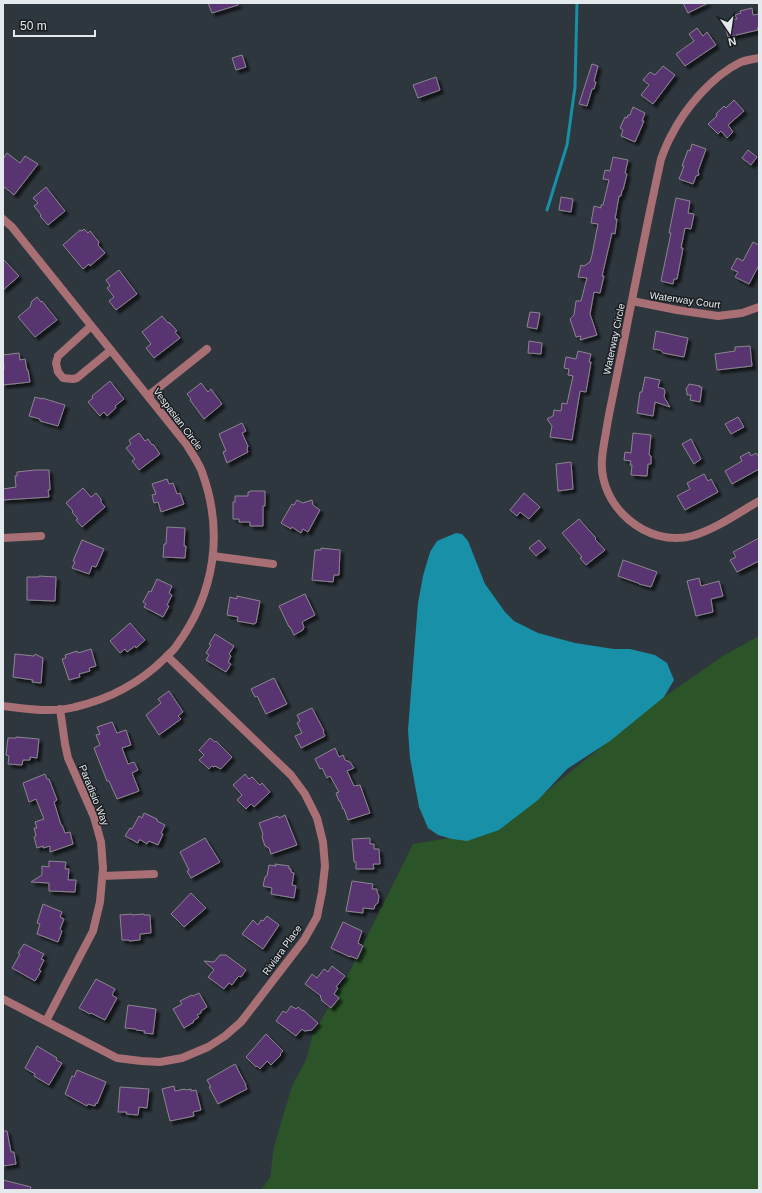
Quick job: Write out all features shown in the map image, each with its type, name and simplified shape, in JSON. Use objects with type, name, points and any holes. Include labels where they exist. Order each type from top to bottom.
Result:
[{"type":"street","name":"Waterway Circle","points":[[759,58],[748,60],[735,66],[712,83],[687,109],[670,137],[661,159],[613,392],[601,460],[604,481],[612,502],[630,522],[640,528],[659,535],[673,537],[691,536],[706,531],[759,501]]},
{"type":"street","name":"Vespasian Circle","points":[[3,219],[12,227],[187,446],[202,470],[209,492],[213,524],[214,556],[208,585],[194,618],[177,646],[156,667],[129,686],[99,700],[74,707],[44,710],[3,706]]},
{"type":"street","name":"Waterway Court","points":[[632,301],[718,316],[742,313],[759,308]]},
{"type":"street","points":[[91,326],[58,356],[56,363],[58,372],[63,378],[77,378],[111,350]]},
{"type":"street","points":[[148,396],[207,349]]},
{"type":"street","points":[[3,538],[41,536]]},
{"type":"street","points":[[214,556],[273,564]]},
{"type":"street","name":"Riviara Place","points":[[3,999],[116,1058],[160,1062],[182,1058],[208,1048],[241,1022],[304,940],[317,917],[325,866],[317,818],[305,794],[291,775],[167,656]]},
{"type":"street","name":"Paradisio Way","points":[[46,1021],[93,931],[100,902],[103,876],[101,842],[94,817],[68,758],[60,709]]},
{"type":"street","points":[[103,876],[154,874]]},
{"type":"green space","points":[[759,636],[759,1190],[261,1190],[270,1178],[274,1147],[292,1086],[306,1060],[313,1034],[349,973],[413,844],[499,830],[654,704],[723,656]]},
{"type":"water","points":[[456,533],[462,534],[468,541],[485,584],[505,612],[514,621],[538,633],[575,643],[614,649],[630,649],[655,655],[667,663],[674,680],[664,697],[610,741],[567,769],[538,800],[499,830],[467,841],[438,835],[428,828],[419,807],[410,758],[408,730],[418,603],[423,576],[430,552],[437,541]]},
{"type":"building","points":[[208,3],[238,3],[238,5],[212,13]]},
{"type":"building","points":[[683,3],[708,3],[688,13]]},
{"type":"building","points":[[752,8],[753,15],[759,14],[758,30],[728,37],[724,22],[737,19],[735,15],[741,13],[740,11]]},
{"type":"building","points":[[697,28],[703,36],[707,32],[716,45],[685,66],[676,54],[694,41],[689,34]]},
{"type":"building","points":[[242,55],[246,67],[236,70],[232,58]]},
{"type":"building","points":[[592,64],[598,66],[594,81],[596,82],[594,89],[592,89],[587,106],[579,104]]},
{"type":"building","points":[[663,66],[675,75],[653,104],[641,95],[649,85],[643,80],[650,72],[655,75]]},
{"type":"building","points":[[436,77],[440,90],[418,98],[413,85]]},
{"type":"building","points":[[734,100],[744,111],[728,125],[733,132],[727,138],[721,131],[718,134],[708,124],[717,116],[716,114],[724,106],[726,108]]},
{"type":"building","points":[[633,107],[645,113],[642,121],[644,121],[635,142],[621,136],[623,130],[620,128],[625,117],[627,118],[628,115],[630,115]]},
{"type":"building","points":[[692,144],[706,149],[698,171],[699,175],[696,176],[693,184],[679,179],[684,166],[682,166]]},
{"type":"building","points":[[748,150],[757,157],[751,165],[742,158]]},
{"type":"building","points":[[7,153],[20,163],[25,156],[38,164],[14,195],[3,186],[3,159]]},
{"type":"building","points":[[613,157],[628,160],[625,173],[627,174],[621,196],[619,196],[615,219],[617,219],[615,234],[612,233],[602,276],[604,276],[600,293],[594,292],[590,314],[597,335],[580,340],[581,336],[576,337],[570,319],[574,315],[576,301],[581,301],[587,278],[578,277],[581,265],[584,266],[590,262],[598,224],[591,223],[594,206],[601,208],[601,205],[603,205],[609,180],[603,179],[605,170],[610,171]]},
{"type":"building","points":[[46,187],[65,211],[48,225],[34,206],[38,203],[33,198]]},
{"type":"building","points":[[561,197],[573,199],[571,212],[559,210]]},
{"type":"building","points":[[676,198],[690,201],[688,213],[694,214],[691,229],[685,228],[677,279],[674,279],[673,284],[661,281],[671,233],[669,233]]},
{"type":"building","points":[[84,229],[88,233],[90,231],[99,242],[98,245],[105,253],[90,266],[89,264],[83,269],[63,245],[80,230],[82,231]]},
{"type":"building","points":[[753,242],[759,245],[759,265],[749,284],[735,277],[738,272],[731,269],[737,258],[743,261]]},
{"type":"building","points":[[3,259],[19,276],[3,290]]},
{"type":"building","points":[[119,270],[137,294],[116,310],[109,301],[114,297],[107,288],[110,286],[106,280]]},
{"type":"building","points":[[37,297],[57,320],[35,337],[18,317],[30,307],[32,301]]},
{"type":"building","points":[[530,312],[540,313],[537,329],[527,327]]},
{"type":"building","points":[[162,316],[177,331],[175,332],[180,338],[154,358],[146,348],[151,344],[142,332]]},
{"type":"building","points":[[656,331],[688,338],[684,357],[663,353],[660,350],[653,349]]},
{"type":"building","points":[[529,341],[542,343],[541,354],[528,353]]},
{"type":"building","points":[[750,346],[752,366],[717,370],[715,354],[735,351],[735,347]]},
{"type":"building","points":[[578,351],[591,354],[589,362],[591,362],[586,392],[580,391],[572,440],[550,437],[552,426],[547,419],[553,416],[554,410],[561,411],[562,403],[567,404],[573,376],[568,375],[569,369],[564,368],[566,357],[576,359]]},
{"type":"building","points":[[19,353],[20,360],[25,359],[30,382],[3,385],[3,355]]},
{"type":"building","points":[[645,377],[660,380],[658,387],[664,389],[664,397],[670,407],[655,402],[653,416],[637,413],[640,392],[642,392]]},
{"type":"building","points":[[110,381],[124,399],[115,406],[116,408],[107,416],[104,412],[100,416],[88,402],[93,398],[92,396]]},
{"type":"building","points":[[201,383],[208,392],[211,389],[222,404],[204,419],[187,394]]},
{"type":"building","points":[[689,384],[702,387],[700,402],[690,400],[691,395],[687,395],[686,389]]},
{"type":"building","points":[[35,397],[65,405],[58,426],[29,416]]},
{"type":"building","points":[[738,417],[744,427],[731,434],[725,424]]},
{"type":"building","points":[[242,423],[246,431],[242,433],[248,446],[248,452],[227,463],[223,452],[226,451],[219,434]]},
{"type":"building","points":[[139,433],[145,441],[148,439],[152,445],[153,444],[160,454],[139,470],[132,461],[135,459],[126,448],[131,444],[129,440]]},
{"type":"building","points":[[633,433],[651,435],[649,455],[651,456],[651,464],[648,464],[647,476],[631,475],[631,461],[624,460],[625,452],[631,453]]},
{"type":"building","points":[[691,439],[701,459],[694,464],[682,444]]},
{"type":"building","points":[[749,452],[751,456],[756,453],[759,457],[759,469],[732,484],[725,471],[742,461],[740,457]]},
{"type":"building","points":[[571,462],[573,489],[558,491],[556,464]]},
{"type":"building","points":[[49,470],[49,497],[3,500],[3,489],[16,487],[15,476],[17,476],[17,472]]},
{"type":"building","points":[[704,474],[708,481],[711,479],[718,492],[685,510],[677,496],[690,489],[687,483]]},
{"type":"building","points":[[167,479],[169,484],[173,483],[177,494],[180,493],[184,504],[161,512],[158,502],[154,503],[152,495],[156,494],[152,484]]},
{"type":"building","points":[[83,488],[91,497],[96,493],[105,507],[82,527],[76,520],[78,519],[72,512],[73,511],[66,503]]},
{"type":"building","points":[[265,491],[263,526],[250,526],[250,522],[239,522],[239,519],[233,519],[233,502],[235,502],[235,496],[248,496],[248,492]]},
{"type":"building","points":[[524,493],[540,507],[529,519],[520,512],[517,516],[510,510]]},
{"type":"building","points":[[297,500],[303,503],[312,500],[313,505],[320,510],[308,532],[303,529],[301,533],[292,527],[291,529],[281,523],[292,504],[294,505]]},
{"type":"building","points":[[579,519],[605,550],[586,565],[580,558],[582,557],[562,533]]},
{"type":"building","points":[[167,527],[185,528],[185,558],[163,557],[164,544],[166,544]]},
{"type":"building","points":[[759,538],[759,561],[737,572],[730,560],[736,557],[733,552]]},
{"type":"building","points":[[82,540],[104,549],[96,567],[92,566],[89,574],[72,568],[75,562],[73,561]]},
{"type":"building","points":[[539,540],[546,548],[536,556],[529,548]]},
{"type":"building","points":[[321,548],[340,550],[339,575],[334,575],[333,582],[312,580],[315,550],[321,550]]},
{"type":"building","points":[[623,560],[657,572],[651,587],[618,576]]},
{"type":"building","points":[[27,577],[56,577],[55,601],[27,600]]},
{"type":"building","points":[[699,578],[701,586],[719,581],[723,596],[711,599],[713,612],[696,616],[687,581]]},
{"type":"building","points":[[157,579],[172,586],[169,593],[172,595],[167,605],[169,606],[163,617],[144,607],[146,604],[143,602],[149,591],[151,592]]},
{"type":"building","points":[[305,594],[315,615],[302,622],[304,627],[303,630],[294,635],[279,606]]},
{"type":"building","points":[[237,596],[260,601],[256,623],[254,624],[237,621],[238,617],[227,615],[230,597],[237,599]]},
{"type":"building","points":[[130,623],[145,640],[136,648],[135,646],[127,652],[125,649],[120,653],[110,641]]},
{"type":"building","points":[[215,634],[234,646],[229,654],[231,656],[228,662],[231,664],[226,672],[206,660],[209,655],[206,653],[211,645],[209,644]]},
{"type":"building","points":[[91,649],[96,666],[89,668],[90,671],[79,674],[80,677],[69,680],[62,659],[66,658],[65,655]]},
{"type":"building","points":[[15,654],[34,656],[35,654],[43,658],[41,683],[32,682],[33,680],[13,677]]},
{"type":"building","points":[[274,678],[287,704],[266,714],[257,696],[255,697],[251,689]]},
{"type":"building","points":[[169,691],[183,712],[178,716],[181,719],[159,735],[146,715],[161,703],[158,699]]},
{"type":"building","points":[[312,708],[325,736],[301,748],[295,736],[302,733],[297,723],[300,721],[297,715]]},
{"type":"building","points":[[112,722],[117,733],[126,730],[131,745],[122,748],[128,764],[134,762],[138,770],[132,773],[139,791],[117,799],[109,781],[107,781],[94,748],[100,745],[96,735],[100,734],[97,727]]},
{"type":"building","points":[[16,737],[39,739],[37,758],[30,757],[30,760],[23,760],[22,765],[8,764],[9,756],[6,755],[8,738]]},
{"type":"building","points":[[210,738],[215,742],[216,741],[232,757],[221,769],[212,766],[209,769],[199,760],[204,755],[199,750]]},
{"type":"building","points":[[335,748],[339,757],[343,755],[345,760],[350,762],[354,768],[347,771],[354,786],[360,785],[370,813],[348,820],[336,793],[339,792],[330,776],[327,778],[322,768],[320,769],[315,759]]},
{"type":"building","points":[[45,774],[47,779],[49,779],[57,800],[54,802],[61,825],[65,833],[70,832],[73,844],[50,852],[50,846],[37,848],[34,837],[36,836],[34,828],[37,828],[35,822],[44,819],[36,799],[29,802],[23,783]]},
{"type":"building","points":[[245,774],[249,779],[252,777],[260,785],[262,783],[270,792],[254,807],[251,804],[246,809],[237,800],[242,795],[233,785]]},
{"type":"building","points":[[144,813],[157,819],[157,821],[165,825],[158,845],[149,841],[147,844],[141,840],[139,840],[138,843],[125,836],[130,828],[132,829],[139,816],[142,818]]},
{"type":"building","points":[[285,815],[297,845],[271,854],[269,848],[265,846],[259,823]]},
{"type":"building","points":[[205,838],[220,862],[191,878],[187,871],[189,870],[180,852]]},
{"type":"building","points":[[370,838],[370,844],[374,844],[374,849],[379,849],[380,864],[373,864],[374,869],[356,869],[352,839]]},
{"type":"building","points":[[49,861],[66,862],[65,869],[69,869],[68,880],[76,880],[75,892],[49,891],[49,883],[31,882],[42,875],[42,866],[49,867]]},
{"type":"building","points":[[275,864],[289,866],[291,872],[294,873],[292,885],[296,886],[294,898],[271,894],[272,888],[263,886],[269,865],[276,866]]},
{"type":"building","points":[[352,881],[373,884],[372,889],[377,889],[379,896],[378,903],[375,905],[374,909],[363,908],[363,913],[346,911]]},
{"type":"building","points":[[191,893],[206,908],[184,927],[171,914]]},
{"type":"building","points":[[43,904],[62,912],[60,917],[64,919],[60,929],[62,931],[58,942],[37,934],[40,924],[37,923]]},
{"type":"building","points":[[120,915],[150,915],[151,933],[140,934],[140,940],[122,940]]},
{"type":"building","points":[[267,916],[279,925],[263,949],[242,934],[253,920],[258,925],[261,920],[263,921]]},
{"type":"building","points":[[343,922],[362,931],[358,943],[363,946],[357,959],[331,948]]},
{"type":"building","points":[[24,944],[44,954],[41,959],[44,960],[39,970],[41,971],[35,981],[12,968],[20,954],[18,953]]},
{"type":"building","points":[[220,955],[226,955],[246,970],[232,985],[229,983],[224,989],[208,977],[214,970],[204,961],[214,962]]},
{"type":"building","points":[[332,966],[345,976],[336,987],[338,988],[334,994],[339,998],[331,1008],[321,1000],[321,996],[305,984],[312,974],[317,978],[324,969],[328,972]]},
{"type":"building","points":[[96,979],[115,989],[112,995],[117,998],[105,1020],[79,1008]]},
{"type":"building","points":[[199,993],[207,1007],[197,1015],[199,1017],[193,1021],[194,1022],[184,1028],[173,1009],[182,1004],[180,1001]]},
{"type":"building","points":[[128,1005],[156,1009],[153,1034],[144,1033],[145,1031],[136,1029],[125,1028]]},
{"type":"building","points":[[291,1006],[296,1009],[298,1007],[303,1010],[318,1023],[312,1030],[304,1031],[302,1029],[296,1036],[276,1021],[283,1011],[286,1013]]},
{"type":"building","points":[[266,1034],[283,1051],[271,1065],[267,1061],[260,1069],[246,1057]]},
{"type":"building","points":[[37,1046],[57,1058],[56,1060],[62,1063],[49,1085],[34,1076],[35,1074],[25,1068]]},
{"type":"building","points":[[235,1064],[247,1089],[218,1104],[207,1080]]},
{"type":"building","points":[[77,1070],[106,1082],[95,1106],[88,1104],[87,1106],[65,1094],[72,1076],[74,1077]]},
{"type":"building","points":[[174,1086],[175,1091],[185,1089],[191,1089],[191,1091],[196,1090],[201,1110],[193,1112],[194,1116],[170,1121],[162,1089]]},
{"type":"building","points":[[120,1087],[149,1089],[147,1108],[139,1107],[138,1115],[126,1114],[127,1112],[118,1112]]},
{"type":"building","points":[[3,1131],[7,1131],[11,1152],[14,1152],[16,1164],[3,1166]]},
{"type":"building","points":[[3,1180],[31,1187],[30,1190],[3,1190]]},
{"type":"waterway","points":[[547,210],[567,145],[575,87],[577,3]]}]
